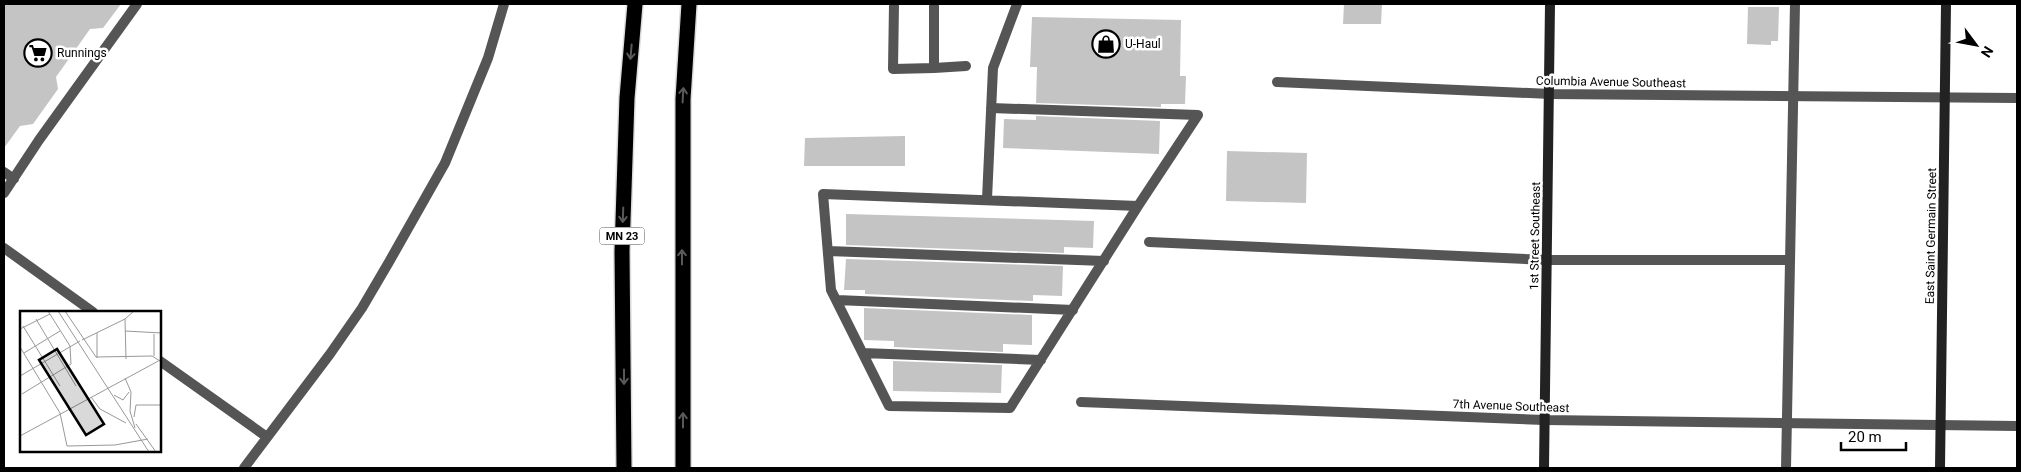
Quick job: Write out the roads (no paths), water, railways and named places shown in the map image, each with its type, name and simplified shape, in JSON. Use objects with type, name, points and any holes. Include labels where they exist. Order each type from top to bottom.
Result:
[{"type":"highway","name":"MN 23","points":[[624,468],[622,251],[627,98],[635,4]]},
{"type":"highway","points":[[683,468],[683,99],[689,4]]},
{"type":"street","points":[[4,193],[39,140],[137,4]]},
{"type":"street","points":[[244,468],[362,308],[445,163],[488,58],[504,4]]},
{"type":"street","points":[[894,4],[893,69],[966,66]]},
{"type":"street","points":[[934,4],[934,68]]},
{"type":"street","points":[[987,199],[993,68],[1017,4]]},
{"type":"street","name":"1st Street Southeast","points":[[1544,468],[1550,4]]},
{"type":"street","points":[[1786,468],[1795,4]]},
{"type":"street","name":"East Saint Germain Street","points":[[1940,468],[1946,4]]},
{"type":"street","name":"Columbia Avenue Southeast","points":[[1277,82],[1550,94],[2017,98]]},
{"type":"street","points":[[991,108],[1198,115],[1010,408],[889,406],[831,290],[823,194],[1138,206]]},
{"type":"street","points":[[4,172],[14,179]]},
{"type":"street","points":[[1149,242],[1547,260],[1790,260]]},
{"type":"street","points":[[4,248],[91,311]]},
{"type":"street","points":[[828,251],[1104,261]]},
{"type":"street","points":[[837,300],[1072,310]]},
{"type":"street","points":[[863,353],[1041,360]]},
{"type":"street","points":[[161,362],[268,437]]},
{"type":"street","name":"7th Avenue Southeast","points":[[1081,402],[1544,420],[2017,426]]},
{"type":"place","name":"U-Haul","points":[[1106,44]]},
{"type":"place","name":"Runnings","points":[[38,53]]}]
